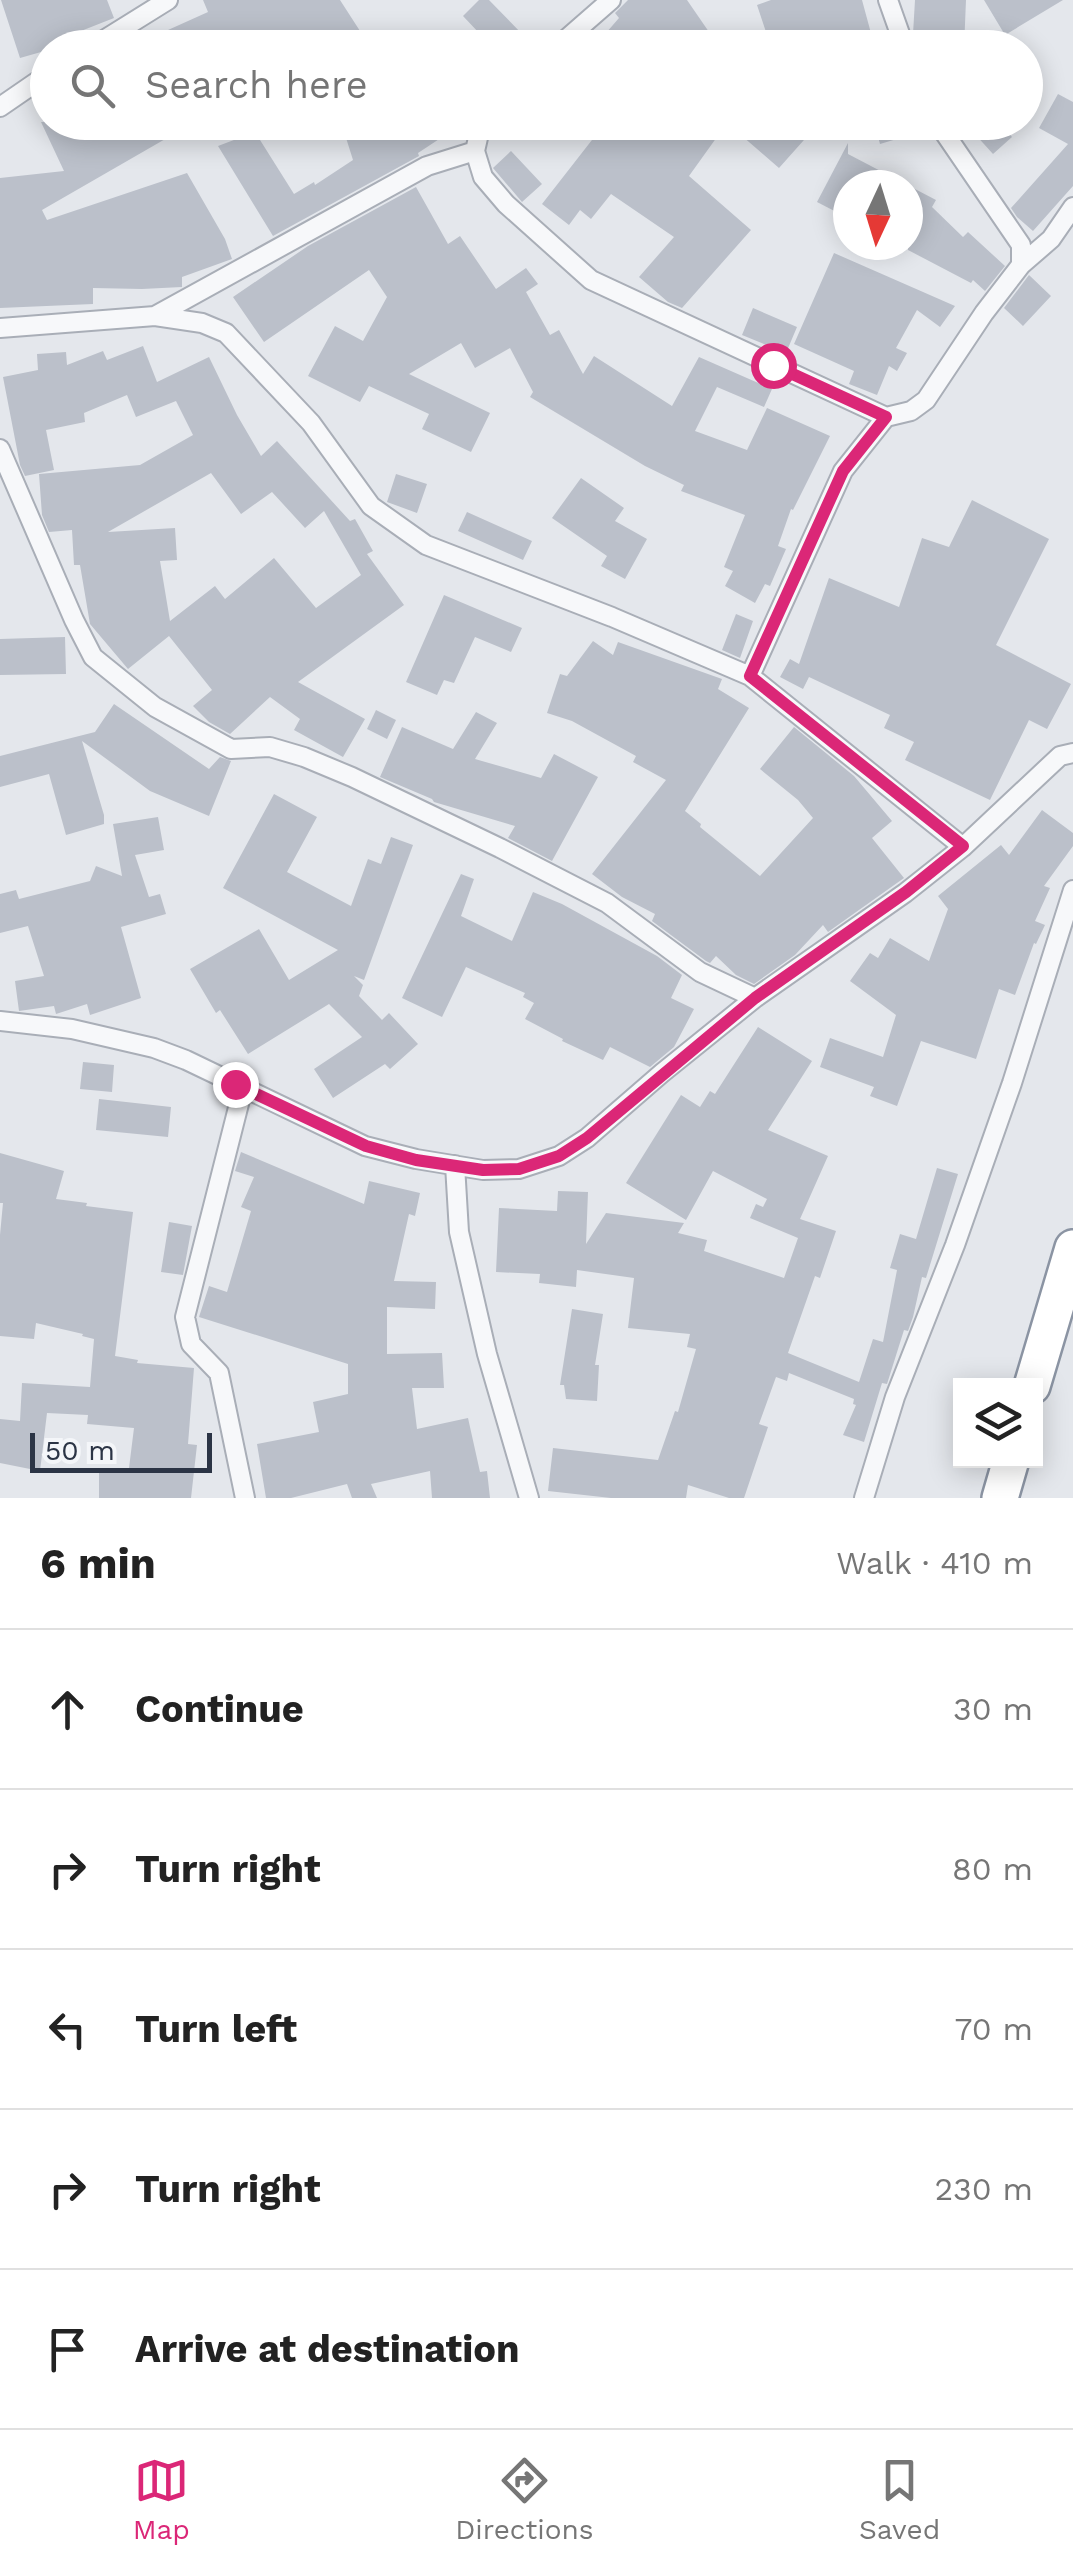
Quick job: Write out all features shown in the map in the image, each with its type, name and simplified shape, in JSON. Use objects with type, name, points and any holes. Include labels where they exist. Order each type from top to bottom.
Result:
[{"type":"highway","points":[[1034,1378],[1073,1248]]},
{"type":"highway","points":[[1000,1498],[1009,1468]]},
{"type":"street","points":[[120,30],[168,0]]},
{"type":"street","points":[[577,30],[611,0]]},
{"type":"street","points":[[888,0],[899,30]]},
{"type":"street","points":[[0,107],[30,86]]},
{"type":"street","points":[[478,140],[475,152],[483,177],[506,204],[591,280],[886,417]]},
{"type":"street","points":[[950,140],[1021,245],[1021,265]]},
{"type":"street","points":[[156,316],[428,166],[475,152]]},
{"type":"street","points":[[750,676],[843,471],[886,417],[911,411],[926,400],[984,313],[1021,265],[1052,239],[1073,206]]},
{"type":"street","points":[[0,328],[156,316],[202,323],[226,333],[311,423],[371,506],[426,544],[750,676],[963,846]]},
{"type":"street","points":[[0,449],[93,657],[155,707],[231,749],[270,747],[304,757],[483,840],[606,903],[700,972],[755,998]]},
{"type":"street","points":[[0,1021],[72,1029],[154,1048],[366,1146],[416,1160],[483,1170],[519,1169],[559,1156],[587,1138],[755,998],[906,892],[963,846],[1060,756],[1073,753]]},
{"type":"street","points":[[864,1498],[895,1397],[956,1246],[1073,890]]},
{"type":"street","points":[[243,1088],[185,1317],[191,1344],[219,1373],[245,1498]]},
{"type":"street","points":[[454,1165],[459,1232],[487,1354],[530,1498]]},
{"type":"building","points":[[1,0],[107,0],[114,18],[84,30],[30,30],[30,55],[20,58]]},
{"type":"building","points":[[203,0],[340,0],[359,30],[168,30],[208,12]]},
{"type":"building","points":[[479,0],[489,0],[518,30],[476,30],[463,16]]},
{"type":"building","points":[[628,0],[687,0],[708,30],[609,30],[619,18],[615,13]]},
{"type":"building","points":[[771,0],[862,0],[870,30],[765,30],[757,5]]},
{"type":"building","points":[[915,0],[966,0],[965,30],[913,30]]},
{"type":"building","points":[[984,0],[1063,0],[1013,30],[1002,30]]},
{"type":"building","points":[[1058,94],[1073,102],[1073,186],[1033,231],[1011,208],[1068,144],[1043,130],[1043,121]]},
{"type":"building","points":[[49,140],[164,140],[42,210],[47,220],[187,173],[225,239],[232,259],[182,277],[182,287],[93,288],[93,304],[0,308],[0,178],[64,171]]},
{"type":"building","points":[[234,140],[260,140],[294,194],[353,160],[347,140],[438,140],[419,156],[273,236],[218,146]]},
{"type":"building","points":[[592,140],[715,140],[689,176],[751,230],[682,308],[668,302],[639,277],[674,237],[611,194],[591,219],[580,210],[569,225],[542,204]]},
{"type":"building","points":[[747,140],[804,140],[779,168]]},
{"type":"building","points":[[980,140],[1009,140],[993,154]]},
{"type":"building","points":[[848,143],[848,154],[878,170],[834,170]]},
{"type":"building","points":[[511,151],[542,184],[522,202],[493,168]]},
{"type":"building","points":[[833,172],[833,210],[817,202]]},
{"type":"building","points":[[416,187],[448,244],[460,236],[496,289],[526,268],[538,284],[526,292],[550,335],[559,330],[583,374],[594,356],[672,406],[699,357],[772,389],[764,407],[717,387],[695,431],[747,450],[767,408],[830,436],[791,509],[778,546],[786,549],[770,586],[765,584],[755,603],[725,586],[733,571],[724,567],[745,515],[681,491],[684,485],[530,397],[533,392],[510,348],[475,368],[461,343],[409,374],[490,413],[471,452],[422,429],[429,414],[369,386],[360,402],[308,376],[335,326],[363,341],[387,297],[369,270],[264,342],[233,297],[308,246]]},
{"type":"building","points":[[923,193],[936,200],[932,207],[963,237],[968,232],[1005,266],[985,291],[973,280],[971,283],[923,258]]},
{"type":"building","points":[[833,255],[833,260],[850,260],[955,306],[940,327],[917,310],[896,348],[907,353],[897,371],[889,366],[877,395],[849,384],[854,371],[794,344]]},
{"type":"building","points":[[1029,275],[1051,296],[1023,326],[1004,308]]},
{"type":"building","points":[[753,308],[797,327],[786,353],[742,335]]},
{"type":"building","points":[[143,346],[157,382],[209,357],[261,456],[277,441],[350,521],[355,519],[373,551],[367,554],[404,605],[298,682],[365,719],[343,757],[294,730],[300,719],[270,697],[230,734],[209,722],[193,706],[212,690],[169,636],[128,669],[90,624],[80,565],[74,565],[72,530],[49,532],[42,515],[39,474],[140,465],[193,435],[176,401],[136,417],[127,395],[84,413],[85,422],[46,430],[54,470],[25,476],[3,377],[38,370],[37,354],[66,352],[67,365],[103,351],[107,360]],"holes":[[[211,473],[241,514],[272,492],[305,528],[324,511],[361,575],[316,608],[274,558],[225,599],[215,586],[170,621],[160,561],[177,560],[175,528],[108,532]]]},
{"type":"building","points":[[396,474],[427,484],[417,513],[387,502]]},
{"type":"building","points":[[581,478],[624,508],[615,521],[647,539],[625,579],[601,566],[607,556],[552,518]]},
{"type":"building","points":[[972,500],[1049,539],[996,645],[1071,684],[1047,729],[1029,720],[990,800],[905,760],[914,742],[884,728],[890,715],[809,677],[803,689],[780,677],[790,659],[799,664],[829,578],[899,607],[922,538],[949,547]]},
{"type":"building","points":[[467,512],[532,541],[523,560],[458,531]]},
{"type":"building","points":[[444,595],[522,628],[511,652],[475,637],[454,683],[444,680],[437,695],[406,682]]},
{"type":"building","points":[[736,614],[753,621],[740,658],[722,650]]},
{"type":"building","points":[[65,637],[66,674],[0,675],[0,639]]},
{"type":"building","points":[[593,641],[613,655],[618,642],[722,679],[718,689],[749,708],[685,811],[760,876],[813,818],[798,800],[760,769],[794,727],[854,776],[892,821],[872,838],[904,878],[828,932],[823,925],[795,955],[754,984],[736,975],[716,956],[710,963],[706,961],[652,921],[655,914],[622,897],[592,874],[666,780],[633,762],[636,756],[572,721],[547,713],[560,674],[567,676]]},
{"type":"building","points":[[114,704],[209,769],[220,757],[231,761],[209,816],[150,791],[82,741],[104,824],[66,835],[49,774],[0,787],[0,756],[95,732]]},
{"type":"building","points":[[376,710],[396,720],[387,739],[367,729]]},
{"type":"building","points":[[476,712],[497,723],[475,759],[541,778],[554,754],[598,777],[552,861],[508,838],[515,826],[434,802],[380,777],[402,727],[453,749]]},
{"type":"building","points":[[274,794],[317,817],[287,872],[351,906],[368,859],[381,864],[391,837],[413,845],[364,980],[354,976],[363,985],[359,996],[382,1020],[389,1013],[418,1044],[390,1069],[385,1064],[333,1098],[314,1069],[362,1037],[329,1004],[248,1054],[220,1010],[216,1013],[190,969],[259,929],[289,980],[338,950],[223,888]]},
{"type":"building","points":[[1042,810],[1073,833],[1073,846],[1044,886],[1050,888],[1035,921],[1045,925],[1034,943],[1015,995],[999,989],[976,1059],[921,1041],[897,1106],[870,1096],[874,1087],[820,1067],[830,1038],[883,1057],[896,1015],[850,981],[870,953],[878,958],[890,938],[929,961],[948,909],[938,896],[1001,845],[1009,855]]},
{"type":"building","points":[[158,817],[164,850],[135,855],[149,897],[160,894],[166,914],[121,927],[141,998],[90,1015],[87,1004],[56,1014],[54,1006],[19,1011],[15,981],[44,976],[28,926],[0,933],[0,894],[16,890],[19,899],[90,881],[96,866],[122,876],[113,824]]},
{"type":"building","points":[[461,874],[474,879],[461,916],[512,941],[533,892],[657,956],[682,975],[671,998],[694,1009],[674,1047],[650,1067],[610,1047],[603,1060],[525,1019],[534,1003],[523,997],[525,993],[466,967],[442,1017],[402,998]]},
{"type":"building","points":[[758,1027],[812,1061],[768,1130],[828,1156],[800,1219],[836,1231],[820,1278],[815,1276],[788,1353],[859,1382],[873,1339],[883,1342],[897,1270],[890,1268],[900,1234],[916,1239],[937,1168],[958,1174],[926,1278],[922,1277],[913,1317],[908,1331],[904,1330],[887,1384],[882,1383],[864,1442],[843,1435],[856,1405],[854,1399],[789,1373],[787,1381],[776,1377],[759,1424],[768,1427],[744,1498],[729,1498],[688,1485],[686,1498],[611,1498],[548,1491],[553,1448],[658,1460],[675,1411],[678,1412],[696,1349],[687,1347],[690,1334],[628,1328],[634,1278],[577,1270],[576,1287],[539,1283],[540,1274],[496,1272],[499,1208],[557,1211],[558,1191],[588,1192],[586,1244],[606,1213],[684,1223],[678,1233],[707,1240],[704,1251],[784,1278],[798,1238],[750,1218],[756,1204],[763,1207],[767,1199],[713,1171],[686,1220],[626,1183],[681,1095],[700,1107],[710,1091],[715,1094]]},
{"type":"building","points":[[83,1062],[114,1065],[112,1092],[80,1089]]},
{"type":"building","points":[[99,1099],[171,1107],[168,1137],[96,1130]]},
{"type":"building","points":[[241,1152],[364,1204],[369,1181],[420,1193],[415,1216],[409,1214],[394,1281],[436,1282],[435,1309],[387,1307],[387,1354],[442,1353],[444,1388],[412,1388],[417,1429],[468,1418],[480,1472],[487,1471],[490,1498],[432,1498],[430,1471],[371,1484],[377,1498],[352,1498],[347,1484],[291,1498],[266,1498],[257,1444],[319,1432],[313,1402],[348,1394],[348,1364],[199,1317],[209,1286],[227,1292],[251,1211],[241,1207],[254,1177],[235,1171]]},
{"type":"building","points":[[0,1153],[64,1171],[56,1199],[133,1212],[115,1356],[138,1360],[137,1363],[194,1368],[188,1444],[197,1445],[191,1498],[99,1498],[99,1468],[129,1468],[134,1428],[87,1424],[88,1415],[47,1413],[40,1471],[0,1463],[0,1419],[20,1421],[22,1383],[90,1387],[94,1339],[36,1323],[34,1339],[0,1336]]},
{"type":"building","points":[[169,1222],[192,1226],[183,1275],[161,1272]]},
{"type":"building","points":[[572,1309],[603,1314],[595,1365],[599,1365],[597,1401],[566,1399],[564,1385],[560,1385]]},
{"type":"route","points":[[235,1084],[366,1146],[416,1160],[483,1170],[519,1169],[559,1156],[587,1138],[755,998],[906,892],[963,846],[750,676],[843,471],[886,417],[773,365]]}]
